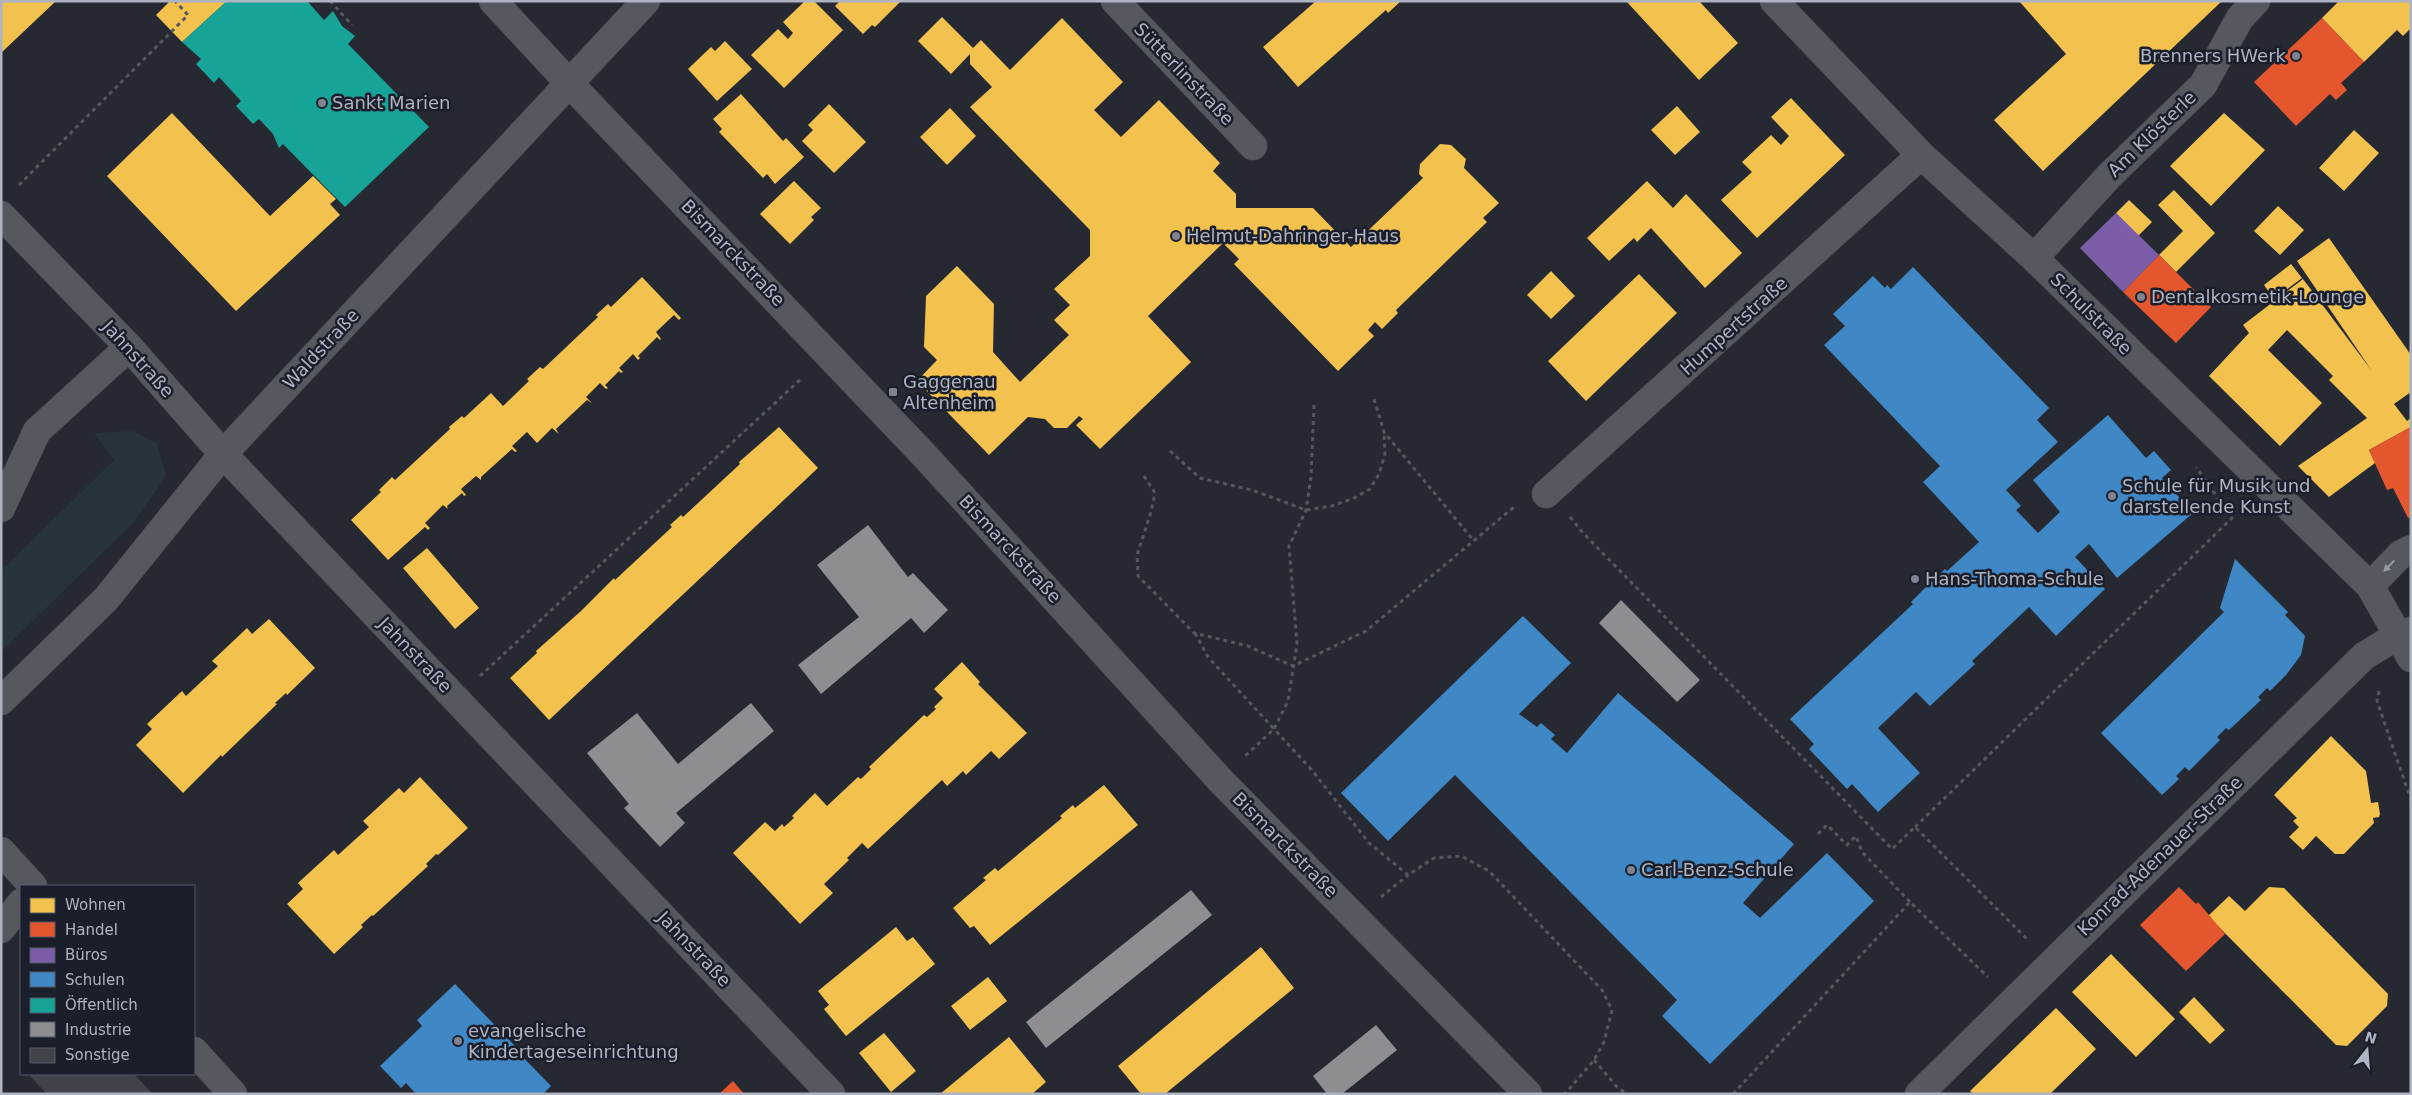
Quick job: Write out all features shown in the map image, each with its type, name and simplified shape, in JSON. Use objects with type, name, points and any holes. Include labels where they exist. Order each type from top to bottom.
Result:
[{"type":"street","name":"Bismarckstraße","points":[[493,1],[924,455],[1220,780],[1528,1094]]},
{"type":"street","name":"Waldstraße","points":[[1,701],[106,598],[223,454],[646,1]]},
{"type":"street","name":"Sütterlinstraße","points":[[1115,1],[1253,146]]},
{"type":"street","name":"Schulstraße","points":[[1774,1],[1921,155],[2034,258],[2219,441],[2370,586],[2406,641]]},
{"type":"street","name":"Am Klösterle","points":[[2034,258],[2109,176],[2203,85],[2240,18],[2256,1]]},
{"type":"street","name":"Humpertstraße","points":[[1546,494],[1921,155]]},
{"type":"street","name":"Jahnstraße","points":[[1,215],[128,347],[223,454],[831,1094]]},
{"type":"street","points":[[1,508],[37,431],[128,347]]},
{"type":"street","points":[[2370,586],[2401,554],[2411,549]]},
{"type":"street","name":"Konrad-Adenauer-Straße","points":[[1919,1094],[2364,656],[2406,641]]},
{"type":"street","points":[[1,851],[33,885]]},
{"type":"street","points":[[1,929],[20,904]]},
{"type":"street","points":[[195,1052],[233,1094]]},
{"type":"path","points":[[15,189],[188,15],[175,1]]},
{"type":"path","points":[[330,1],[352,25]]},
{"type":"path","points":[[456,699],[828,354]]},
{"type":"path","points":[[1170,451],[1200,478],[1252,490],[1306,510],[1332,506],[1354,498],[1370,489],[1379,474],[1385,454],[1384,432],[1374,399]]},
{"type":"path","points":[[1220,780],[1274,729],[1288,701],[1297,644],[1288,546],[1306,510],[1311,477],[1314,405]]},
{"type":"path","points":[[1384,432],[1474,542]]},
{"type":"path","points":[[1568,514],[1583,533],[1892,849],[2232,518],[2192,461],[2219,441]]},
{"type":"path","points":[[1144,476],[1154,493],[1151,512],[1137,555],[1138,576],[1194,633],[1208,657],[1311,769],[1369,843],[1408,875],[1434,858],[1460,856],[1489,871],[1602,990],[1612,1010],[1604,1042],[1594,1060],[1565,1094]]},
{"type":"path","points":[[1194,633],[1248,646],[1293,666],[1366,631],[1514,508],[1546,494]]},
{"type":"path","points":[[2380,686],[2377,701],[2411,800]]},
{"type":"path","points":[[1818,834],[1827,826],[1847,845],[1856,836],[1862,852],[1910,902],[2012,1001]]},
{"type":"path","points":[[1915,827],[2020,933]]},
{"type":"path","points":[[1733,1094],[1910,902]]},
{"type":"path","points":[[1594,1060],[1617,1087],[1628,1094]]},
{"type":"shaded area","points":[[132,431],[157,443],[166,476],[134,522],[1,652],[1,571],[114,460],[94,433]]},
{"type":"building: Wohnen","points":[[1,1],[56,1],[1,53]]},
{"type":"building: Wohnen","points":[[170,1],[227,1],[182,42],[156,15]]},
{"type":"building: Wohnen","points":[[805,1],[814,1],[843,30],[784,88],[751,55],[778,29],[788,39],[793,33],[783,22]]},
{"type":"building: Wohnen","points":[[840,1],[901,1],[875,27],[872,25],[863,34],[835,6]]},
{"type":"building: Wohnen","points":[[1316,1],[1401,1],[1388,13],[1386,10],[1298,87],[1263,47]]},
{"type":"building: Wohnen","points":[[1626,1],[1699,1],[1738,43],[1699,80]]},
{"type":"building: Wohnen","points":[[2019,1],[2222,1],[2043,171],[1994,120],[2066,54]]},
{"type":"building: Wohnen","points":[[2339,1],[2411,1],[2411,28],[2403,36],[2397,30],[2364,62],[2322,18]]},
{"type":"building: Wohnen","name":"Helmut-Dahringer-Haus","points":[[942,17],[973,48],[981,40],[1010,70],[1062,18],[1123,82],[1094,110],[1121,137],[1159,100],[1220,163],[1213,171],[1236,194],[1236,208],[1313,208],[1351,247],[1423,178],[1419,174],[1420,164],[1440,144],[1451,145],[1466,159],[1464,168],[1499,203],[1483,218],[1487,222],[1396,310],[1398,313],[1382,329],[1375,322],[1368,330],[1374,336],[1338,371],[1234,264],[1239,259],[1223,243],[1148,316],[1191,362],[1100,449],[1076,425],[1083,419],[1079,416],[1067,428],[1054,428],[1045,419],[1028,417],[989,455],[917,381],[937,360],[924,347],[926,296],[957,266],[994,304],[993,352],[1020,382],[1069,335],[1054,320],[1070,305],[1054,289],[1090,256],[1090,230],[970,107],[992,87],[970,64],[970,54],[951,74],[918,41]]},
{"type":"building: Wohnen","points":[[725,41],[752,69],[717,101],[688,69],[711,47],[715,51]]},
{"type":"building: Wohnen","points":[[741,94],[783,141],[786,138],[804,157],[775,184],[767,174],[763,178],[719,132],[722,129],[713,119]]},
{"type":"building: Wohnen","points":[[1791,98],[1845,155],[1757,238],[1721,200],[1752,172],[1742,162],[1771,135],[1781,145],[1789,136],[1771,117]]},
{"type":"building: Wohnen","points":[[829,104],[866,142],[834,173],[802,141],[813,130],[808,125]]},
{"type":"building: Wohnen","points":[[1677,106],[1700,132],[1675,155],[1651,130]]},
{"type":"building: Wohnen","points":[[950,108],[976,136],[947,165],[920,137]]},
{"type":"building: Wohnen","points":[[172,113],[270,216],[313,176],[336,199],[330,204],[340,215],[236,311],[107,176]]},
{"type":"building: Wohnen","points":[[2224,113],[2265,150],[2211,206],[2170,166]]},
{"type":"building: Wohnen","points":[[2354,130],[2379,153],[2344,191],[2319,168]]},
{"type":"building: Wohnen","points":[[794,181],[821,208],[811,217],[814,220],[790,244],[760,214]]},
{"type":"building: Wohnen","points":[[1647,181],[1673,208],[1686,194],[1742,253],[1705,288],[1651,228],[1637,242],[1634,238],[1609,261],[1587,238]]},
{"type":"building: Wohnen","points":[[2174,190],[2215,233],[2176,272],[2159,255],[2183,231],[2158,205]]},
{"type":"building: Wohnen","points":[[2129,200],[2152,222],[2138,236],[2116,213]]},
{"type":"building: Wohnen","points":[[2278,206],[2304,230],[2280,255],[2254,231]]},
{"type":"building: Wohnen","points":[[2329,238],[2411,355],[2411,392],[2394,404],[2407,421],[2411,418],[2411,427],[2369,450],[2375,463],[2329,497],[2298,466],[2367,418],[2329,380],[2333,376],[2287,330],[2268,350],[2322,403],[2280,446],[2209,376],[2249,333],[2243,325],[2303,279],[2372,371],[2297,261]]},
{"type":"building: Wohnen","points":[[2291,264],[2302,278],[2274,299],[2264,285]]},
{"type":"building: Wohnen","points":[[1551,271],[1575,296],[1551,319],[1527,295]]},
{"type":"building: Wohnen","points":[[1639,274],[1677,313],[1586,401],[1548,361]]},
{"type":"building: Wohnen","points":[[642,277],[681,318],[679,320],[674,315],[656,332],[661,339],[657,337],[638,356],[640,358],[638,360],[633,354],[619,368],[623,372],[619,371],[605,385],[608,388],[606,389],[600,383],[586,397],[592,403],[587,400],[556,429],[559,434],[552,428],[537,443],[527,432],[512,446],[517,451],[515,452],[512,449],[481,477],[481,480],[476,476],[461,489],[466,495],[464,496],[462,493],[447,506],[448,509],[443,505],[425,523],[430,528],[428,530],[425,527],[388,560],[351,520],[381,492],[379,490],[392,477],[395,480],[450,429],[449,427],[462,416],[464,418],[491,393],[503,406],[529,381],[527,379],[540,367],[543,369],[598,317],[596,315],[608,304],[611,307]]},
{"type":"building: Wohnen","points":[[779,427],[818,468],[549,720],[510,678],[614,578],[615,580],[672,527],[670,525],[681,515],[683,517],[740,464],[739,462]]},
{"type":"building: Wohnen","points":[[427,548],[479,608],[455,629],[403,568]]},
{"type":"building: Wohnen","points":[[269,619],[315,668],[287,695],[286,693],[275,703],[277,704],[183,793],[136,745],[152,729],[147,724],[182,691],[186,696],[218,666],[212,661],[247,628],[252,634]]},
{"type":"building: Wohnen","points":[[962,662],[980,682],[978,684],[1027,733],[999,759],[991,751],[966,775],[963,771],[947,786],[942,780],[868,849],[862,843],[847,858],[849,860],[824,884],[833,893],[800,924],[733,853],[765,822],[775,831],[782,824],[784,827],[815,793],[827,806],[858,777],[861,779],[871,769],[869,767],[924,715],[927,717],[936,709],[934,707],[943,698],[934,689]]},
{"type":"building: Wohnen","points":[[2331,736],[2366,771],[2371,803],[2378,802],[2380,814],[2379,817],[2373,818],[2374,823],[2344,854],[2335,854],[2316,836],[2303,850],[2289,837],[2299,827],[2293,821],[2297,818],[2274,795]]},
{"type":"building: Wohnen","points":[[420,777],[468,828],[438,855],[436,854],[426,864],[428,866],[361,925],[363,927],[334,954],[287,904],[303,889],[298,883],[334,850],[338,855],[369,827],[363,821],[399,788],[404,793]]},
{"type":"building: Wohnen","points":[[1104,785],[1138,825],[990,945],[974,926],[970,928],[953,908],[986,880],[983,878],[995,868],[998,871],[1062,818],[1060,816],[1073,805],[1075,808]]},
{"type":"building: Wohnen","points":[[2269,887],[2284,888],[2388,994],[2387,1006],[2347,1046],[2336,1045],[2208,916],[2229,896],[2245,911]]},
{"type":"building: Wohnen","points":[[896,927],[907,941],[913,937],[935,964],[846,1036],[824,1009],[829,1005],[818,991]]},
{"type":"building: Wohnen","points":[[1261,947],[1294,988],[1165,1094],[1141,1094],[1118,1066]]},
{"type":"building: Wohnen","points":[[2111,954],[2175,1019],[2136,1057],[2072,992]]},
{"type":"building: Wohnen","points":[[988,977],[1007,1001],[970,1030],[951,1006]]},
{"type":"building: Wohnen","points":[[2194,997],[2225,1030],[2210,1044],[2179,1012]]},
{"type":"building: Wohnen","points":[[2056,1008],[2096,1049],[2050,1094],[1973,1094],[1970,1091]]},
{"type":"building: Wohnen","points":[[884,1033],[916,1071],[891,1092],[859,1053]]},
{"type":"building: Wohnen","points":[[1009,1037],[1046,1082],[1032,1094],[940,1094]]},
{"type":"building: Handel","points":[[2322,18],[2364,62],[2341,83],[2347,90],[2336,100],[2330,94],[2296,126],[2254,82]]},
{"type":"building: Handel","points":[[2159,255],[2211,307],[2176,343],[2123,292]]},
{"type":"building: Handel","points":[[2411,427],[2411,517],[2408,518],[2393,488],[2387,490],[2369,450]]},
{"type":"building: Handel","points":[[2179,887],[2196,904],[2198,902],[2225,934],[2186,971],[2140,925]]},
{"type":"building: Handel","points":[[733,1081],[744,1094],[719,1094]]},
{"type":"building: Büros","points":[[2116,213],[2159,255],[2123,292],[2080,248]]},
{"type":"building: Schulen","points":[[1913,267],[2049,408],[2037,420],[2058,442],[2006,490],[2021,506],[2016,510],[2038,533],[2060,512],[2033,480],[2108,415],[2146,458],[2154,451],[2171,470],[2162,478],[2193,513],[2117,578],[2089,544],[2075,557],[2105,589],[2056,636],[2029,607],[1972,661],[1975,664],[1930,706],[1916,692],[1878,728],[1920,773],[1878,812],[1852,784],[1847,789],[1809,749],[1814,744],[1790,719],[1913,604],[1911,602],[1945,569],[1947,571],[1979,542],[1923,482],[1940,466],[1824,345],[1845,326],[1833,314],[1873,276],[1885,288],[1887,285],[1891,289]]},
{"type":"building: Schulen","points":[[2235,559],[2288,612],[2285,615],[2305,636],[2301,655],[2286,675],[2270,691],[2267,688],[2258,697],[2261,700],[2229,730],[2226,728],[2217,737],[2220,740],[2189,771],[2185,767],[2176,776],[2179,779],[2162,795],[2101,733],[2224,612],[2220,608]]},
{"type":"building: Schulen","points":[[1523,616],[1571,663],[1519,714],[1537,727],[1541,723],[1555,735],[1551,739],[1567,753],[1618,693],[1794,844],[1743,903],[1760,918],[1827,853],[1874,901],[1710,1064],[1662,1016],[1677,1000],[1455,775],[1388,841],[1341,793]]},
{"type":"building: Schulen","name":"evangelische Kindertageseinrichtung","points":[[455,984],[551,1086],[543,1094],[416,1094],[406,1083],[401,1088],[380,1066],[422,1026],[417,1020]]},
{"type":"building: Öffentlich","name":"Sankt Marien","points":[[227,1],[307,1],[324,20],[333,11],[342,26],[355,36],[348,44],[429,127],[345,207],[283,144],[279,148],[273,134],[259,119],[253,124],[236,106],[241,101],[219,77],[214,83],[196,64],[201,59],[182,42]]},
{"type":"building: Industrie","points":[[868,525],[908,577],[913,573],[948,610],[924,633],[911,618],[821,694],[798,665],[859,617],[817,565]]},
{"type":"building: Industrie","points":[[1621,600],[1700,680],[1677,702],[1599,623]]},
{"type":"building: Industrie","points":[[751,703],[774,731],[676,813],[685,823],[660,847],[624,808],[629,804],[587,753],[637,713],[678,764]]},
{"type":"building: Industrie","points":[[1191,890],[1212,915],[1046,1048],[1026,1022]]},
{"type":"building: Industrie","points":[[1376,1025],[1397,1050],[1342,1094],[1327,1094],[1313,1076]]},
{"type":"building: Sonstige","points":[[135,1075],[153,1094],[47,1094],[30,1076]]},
{"type":"place","name":"Brenners HWerk","points":[[2296,56]]},
{"type":"place","name":"Sankt Marien","points":[[322,103]]},
{"type":"place","name":"Helmut-Dahringer-Haus","points":[[1176,236]]},
{"type":"place","name":"Dentalkosmetik-Lounge","points":[[2141,297]]},
{"type":"place","name":"Gaggenau Altenheim","points":[[893,392]]},
{"type":"place","name":"Schule für Musik und darstellende Kunst","points":[[2112,496]]},
{"type":"place","name":"Hans-Thoma-Schule","points":[[1915,579]]},
{"type":"place","name":"Carl-Benz-Schule","points":[[1631,870]]},
{"type":"place","name":"evangelische Kindertageseinrichtung","points":[[458,1041]]}]
